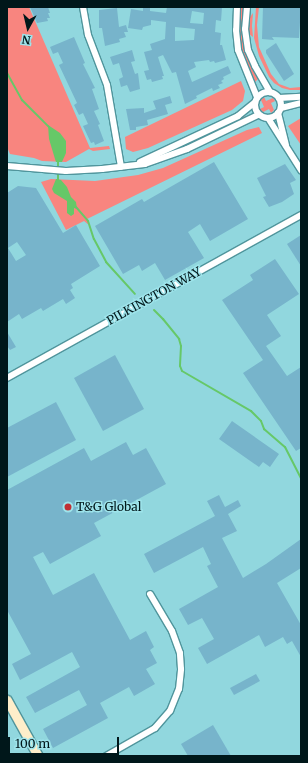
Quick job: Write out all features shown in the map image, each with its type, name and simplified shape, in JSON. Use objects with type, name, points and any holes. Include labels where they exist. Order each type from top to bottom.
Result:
[{"type":"street","points":[[83,7],[88,35],[104,74],[110,98],[121,167]]},
{"type":"street","points":[[237,7],[236,30],[238,50],[256,100],[258,115]]},
{"type":"street","points":[[247,7],[245,29],[248,50],[255,66],[270,92],[279,98],[301,97]]},
{"type":"street","points":[[133,164],[232,120],[244,113],[263,93],[270,92]]},
{"type":"street","points":[[279,98],[279,111],[286,145]]},
{"type":"street","points":[[268,118],[279,111],[301,103]]},
{"type":"street","points":[[7,166],[66,171],[121,167],[151,162],[175,154],[258,115],[268,118],[280,140],[286,145],[301,170]]},
{"type":"street","name":"PILKINGTON WAY","points":[[7,378],[301,215]]},
{"type":"street","points":[[106,756],[155,728],[170,711],[178,689],[181,669],[180,653],[172,632],[150,594]]},
{"type":"street","points":[[7,700],[38,756]]},
{"type":"shaded area","points":[[7,7],[29,7],[90,148],[109,146],[110,149],[93,151],[89,149],[66,162],[42,161],[34,158],[10,154],[7,147]]},
{"type":"shaded area","points":[[240,7],[245,7],[247,54],[258,79],[254,83],[243,58],[239,43]]},
{"type":"shaded area","points":[[256,7],[259,7],[257,25],[259,47],[271,74],[279,84],[290,88],[301,87],[301,90],[282,88],[274,83],[269,77],[259,56],[254,38]]},
{"type":"shaded area","points":[[253,13],[253,37],[249,34],[249,29],[250,17]]},
{"type":"shaded area","points":[[241,81],[245,91],[243,101],[232,110],[148,148],[133,152],[126,149],[125,137]]},
{"type":"shaded area","points":[[264,97],[266,101],[273,98],[275,101],[271,103],[274,110],[271,113],[269,109],[263,112],[260,109],[264,107],[261,100]]},
{"type":"shaded area","points":[[244,116],[246,118],[207,136],[222,127]]},
{"type":"shaded area","points":[[301,118],[301,145],[288,126]]},
{"type":"shaded area","points":[[48,125],[60,133],[66,141],[66,153],[62,162],[56,162],[49,139]]},
{"type":"shaded area","points":[[259,127],[262,133],[87,219],[89,225],[84,221],[66,230],[41,182],[51,179],[95,181],[138,175],[163,168],[247,130]]},
{"type":"shaded area","points":[[56,179],[61,180],[67,187],[71,197],[76,202],[77,209],[74,208],[74,214],[71,216],[67,213],[67,201],[54,193],[52,189]]},
{"type":"building","points":[[30,7],[48,7],[50,18],[47,18],[48,21],[37,23]]},
{"type":"building","points":[[143,7],[150,7],[150,11],[166,13],[167,7],[222,7],[221,21],[216,20],[215,32],[221,33],[220,45],[222,45],[226,60],[215,63],[214,61],[210,62],[209,60],[194,62],[196,67],[188,71],[192,82],[228,66],[231,73],[223,77],[224,79],[221,81],[223,83],[218,85],[220,88],[213,91],[212,88],[196,96],[197,98],[185,104],[176,72],[172,73],[163,55],[158,57],[164,76],[162,76],[163,79],[152,82],[151,79],[147,80],[144,71],[149,70],[144,52],[152,50],[150,44],[165,39],[166,22],[151,20],[151,25],[143,27],[142,30],[128,28],[131,9],[143,11]],"holes":[[[192,11],[204,13],[203,24],[190,23]],[[175,27],[195,29],[194,40],[175,41]]]},
{"type":"building","points":[[263,7],[301,7],[299,38],[272,37],[274,40],[262,39]]},
{"type":"building","points":[[117,8],[119,27],[126,25],[128,32],[124,32],[126,37],[119,39],[120,42],[105,46],[102,28],[99,28],[99,10]]},
{"type":"building","points":[[74,37],[85,63],[83,64],[95,88],[92,89],[99,109],[94,111],[100,124],[98,125],[104,141],[95,145],[94,142],[91,143],[83,126],[88,124],[83,113],[79,115],[74,105],[77,103],[59,65],[63,63],[58,52],[53,54],[50,47]]},
{"type":"building","points":[[276,43],[294,74],[284,81],[266,53],[266,50]]},
{"type":"building","points":[[132,50],[135,61],[131,62],[135,74],[138,73],[140,89],[130,92],[127,85],[121,87],[119,79],[123,77],[119,63],[113,65],[110,57]]},
{"type":"building","points":[[170,96],[172,103],[165,105],[168,114],[147,120],[148,125],[136,127],[136,130],[130,130],[126,109],[144,108],[144,113],[156,109],[153,101]]},
{"type":"building","points":[[214,162],[248,219],[210,241],[200,224],[188,232],[204,258],[165,280],[155,263],[142,271],[139,265],[123,274],[95,226],[142,199],[144,202]]},
{"type":"building","points":[[285,164],[296,180],[290,183],[294,194],[282,202],[269,207],[263,197],[266,196],[257,178]]},
{"type":"building","points":[[18,186],[36,188],[63,233],[76,225],[100,266],[71,284],[73,288],[70,290],[75,298],[66,304],[63,299],[43,311],[41,308],[22,319],[19,314],[7,322],[7,193]],"holes":[[[17,242],[26,255],[16,261],[8,248]]]},
{"type":"building","points":[[301,235],[301,266],[287,244]]},
{"type":"building","points":[[275,259],[299,294],[267,315],[281,336],[266,346],[287,376],[301,367],[301,448],[296,451],[243,373],[263,360],[222,300],[253,280],[250,275]]},
{"type":"building","points":[[7,332],[16,347],[10,350],[7,346]]},
{"type":"building","points":[[115,355],[144,409],[103,431],[74,378]]},
{"type":"building","points":[[56,402],[76,440],[7,477],[7,428]]},
{"type":"building","points":[[232,421],[279,454],[270,467],[263,462],[259,467],[219,439]]},
{"type":"building","points":[[126,442],[133,455],[146,448],[166,484],[94,523],[101,536],[50,564],[43,552],[33,557],[53,595],[94,573],[130,640],[146,631],[154,647],[150,650],[157,663],[146,669],[155,684],[134,696],[129,687],[100,703],[108,718],[53,748],[43,729],[87,705],[79,690],[35,713],[26,697],[80,667],[72,652],[20,680],[12,664],[31,654],[7,610],[7,490],[84,448],[91,461]]},
{"type":"building","points":[[219,495],[225,507],[238,500],[241,506],[228,514],[237,531],[222,538],[243,578],[266,564],[301,539],[301,568],[277,583],[301,625],[301,657],[292,641],[287,644],[283,637],[265,647],[259,635],[207,664],[198,648],[214,639],[202,618],[188,625],[179,609],[218,587],[207,566],[211,564],[203,547],[154,573],[144,554],[215,516],[207,501]]},
{"type":"building","points":[[256,674],[260,681],[234,695],[230,688]]},
{"type":"building","points":[[213,725],[231,756],[188,756],[181,744]]},
{"type":"waterway","points":[[7,73],[22,100],[49,127]]},
{"type":"waterway","points":[[58,161],[58,180]]},
{"type":"waterway","points":[[76,207],[88,221],[94,239],[106,262],[135,294]]},
{"type":"waterway","points":[[154,310],[179,339],[181,346],[180,366],[182,371],[251,411],[261,421],[264,429],[285,447],[301,479]]},
{"type":"place","name":"T&G Global","points":[[68,507]]}]
